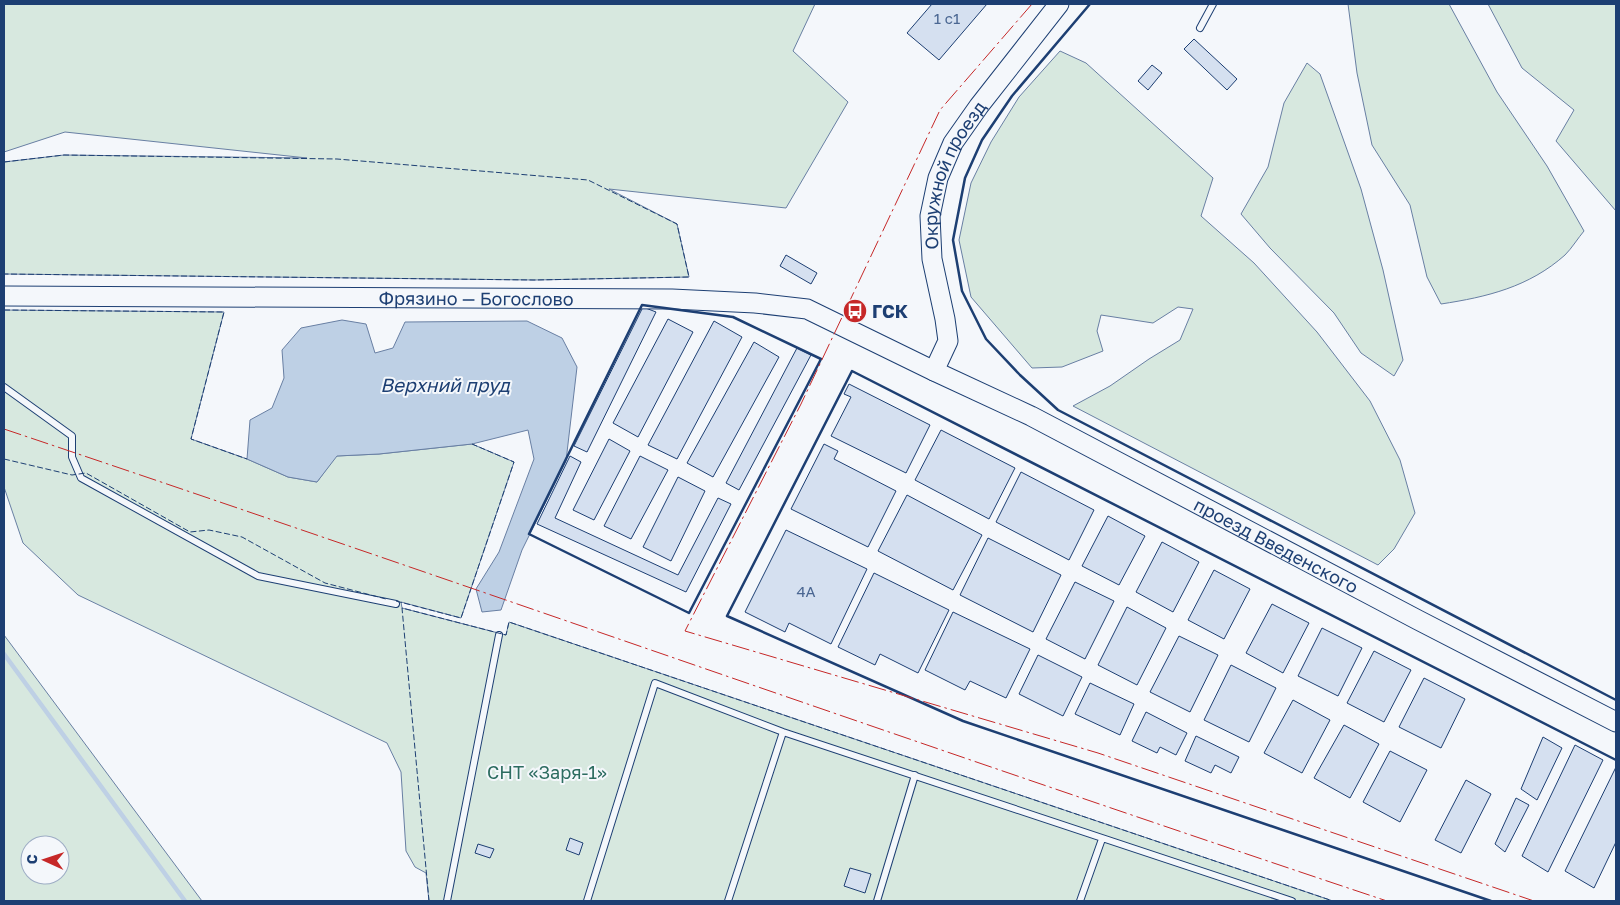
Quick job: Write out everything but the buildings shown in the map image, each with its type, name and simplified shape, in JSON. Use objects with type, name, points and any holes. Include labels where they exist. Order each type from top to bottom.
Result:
[{"type":"street","name":"Окружной проезд","points":[[934,371],[948,341],[946,319],[932,259],[930,216],[938,178],[953,143],[979,106],[1059,4]]},
{"type":"street","name":"Фрязино — Богослово","points":[[4,296],[662,299],[755,303],[807,309],[934,371]]},
{"type":"street","name":"проезд Введенского","points":[[934,371],[1031,416],[1616,722]]},
{"type":"lane","points":[[1200,28],[1213,4]]},
{"type":"lane","points":[[4,387],[72,436],[72,457],[81,478],[258,576],[396,604]]},
{"type":"lane","points":[[447,901],[500,635]]},
{"type":"lane","points":[[587,901],[654,683],[783,732],[1290,901]]},
{"type":"lane","points":[[728,901],[783,732]]},
{"type":"lane","points":[[877,901],[915,775]]},
{"type":"lane","points":[[1080,901],[1102,839]]},
{"type":"green space","points":[[4,4],[815,4],[793,51],[848,102],[786,208],[609,189],[677,224],[689,277],[534,280],[4,274],[4,162],[64,155],[307,158],[65,132],[4,152]]},
{"type":"green space","points":[[1348,4],[1449,4],[1497,92],[1547,166],[1584,231],[1565,255],[1537,275],[1507,289],[1475,298],[1441,304],[1427,277],[1410,205],[1372,145],[1357,73]]},
{"type":"green space","points":[[1488,4],[1616,4],[1616,211],[1556,141],[1574,110],[1522,68]]},
{"type":"green space","points":[[1060,51],[1086,63],[1213,178],[1201,216],[1254,263],[1317,332],[1370,401],[1400,460],[1415,513],[1394,549],[1378,565],[1073,406],[1110,386],[1180,340],[1193,309],[1178,307],[1153,323],[1101,315],[1097,331],[1103,351],[1062,367],[1032,368],[971,297],[959,240],[971,183],[991,142],[1019,97]]},
{"type":"green space","points":[[1307,63],[1320,74],[1361,189],[1383,270],[1403,360],[1394,376],[1361,353],[1334,313],[1270,248],[1241,214],[1268,167],[1284,103]]},
{"type":"green space","name":"СНТ «Заря-1»","points":[[4,310],[224,312],[191,439],[247,459],[288,477],[317,482],[336,456],[379,454],[472,444],[514,462],[461,618],[401,602],[402,608],[506,635],[509,622],[1333,901],[429,901],[426,873],[415,867],[406,851],[401,772],[387,743],[78,595],[23,543],[4,487]]},
{"type":"green space","points":[[4,635],[202,901],[4,901]]},
{"type":"water","name":"Верхний пруд","points":[[342,320],[366,324],[375,353],[393,348],[405,322],[527,321],[562,338],[577,367],[566,461],[522,550],[501,610],[482,612],[476,589],[499,552],[534,459],[528,430],[472,444],[379,454],[337,456],[317,482],[288,477],[247,459],[250,420],[272,408],[284,378],[282,350],[301,328]]},
{"type":"waterway","points":[[4,654],[185,901]]},
{"type":"fence","points":[[4,162],[64,155],[337,159],[588,180],[677,224],[689,277],[534,280],[4,274]]},
{"type":"fence","points":[[4,310],[224,312],[191,439],[247,459]]},
{"type":"fence","points":[[396,601],[461,618],[514,462],[472,444]]},
{"type":"fence","points":[[4,459],[72,475],[86,473],[190,532],[209,530],[242,537],[325,583],[386,599]]},
{"type":"fence","points":[[429,901],[402,608],[506,635],[509,622],[1333,901]]},
{"type":"wall","points":[[1090,4],[1012,96],[982,140],[965,178],[953,240],[962,291],[986,339],[1020,375],[1058,410],[1616,700]]},
{"type":"wall","points":[[642,305],[733,317],[821,359],[689,613],[529,534],[642,305]]},
{"type":"wall","points":[[1491,901],[963,721],[727,616],[852,371],[1616,760]]},
{"type":"power","points":[[1032,4],[940,110],[801,404],[685,631],[1098,753],[1534,901]]},
{"type":"power","points":[[4,429],[1387,901]]},
{"type":"place","name":"ГСК","points":[[855,311]]}]
